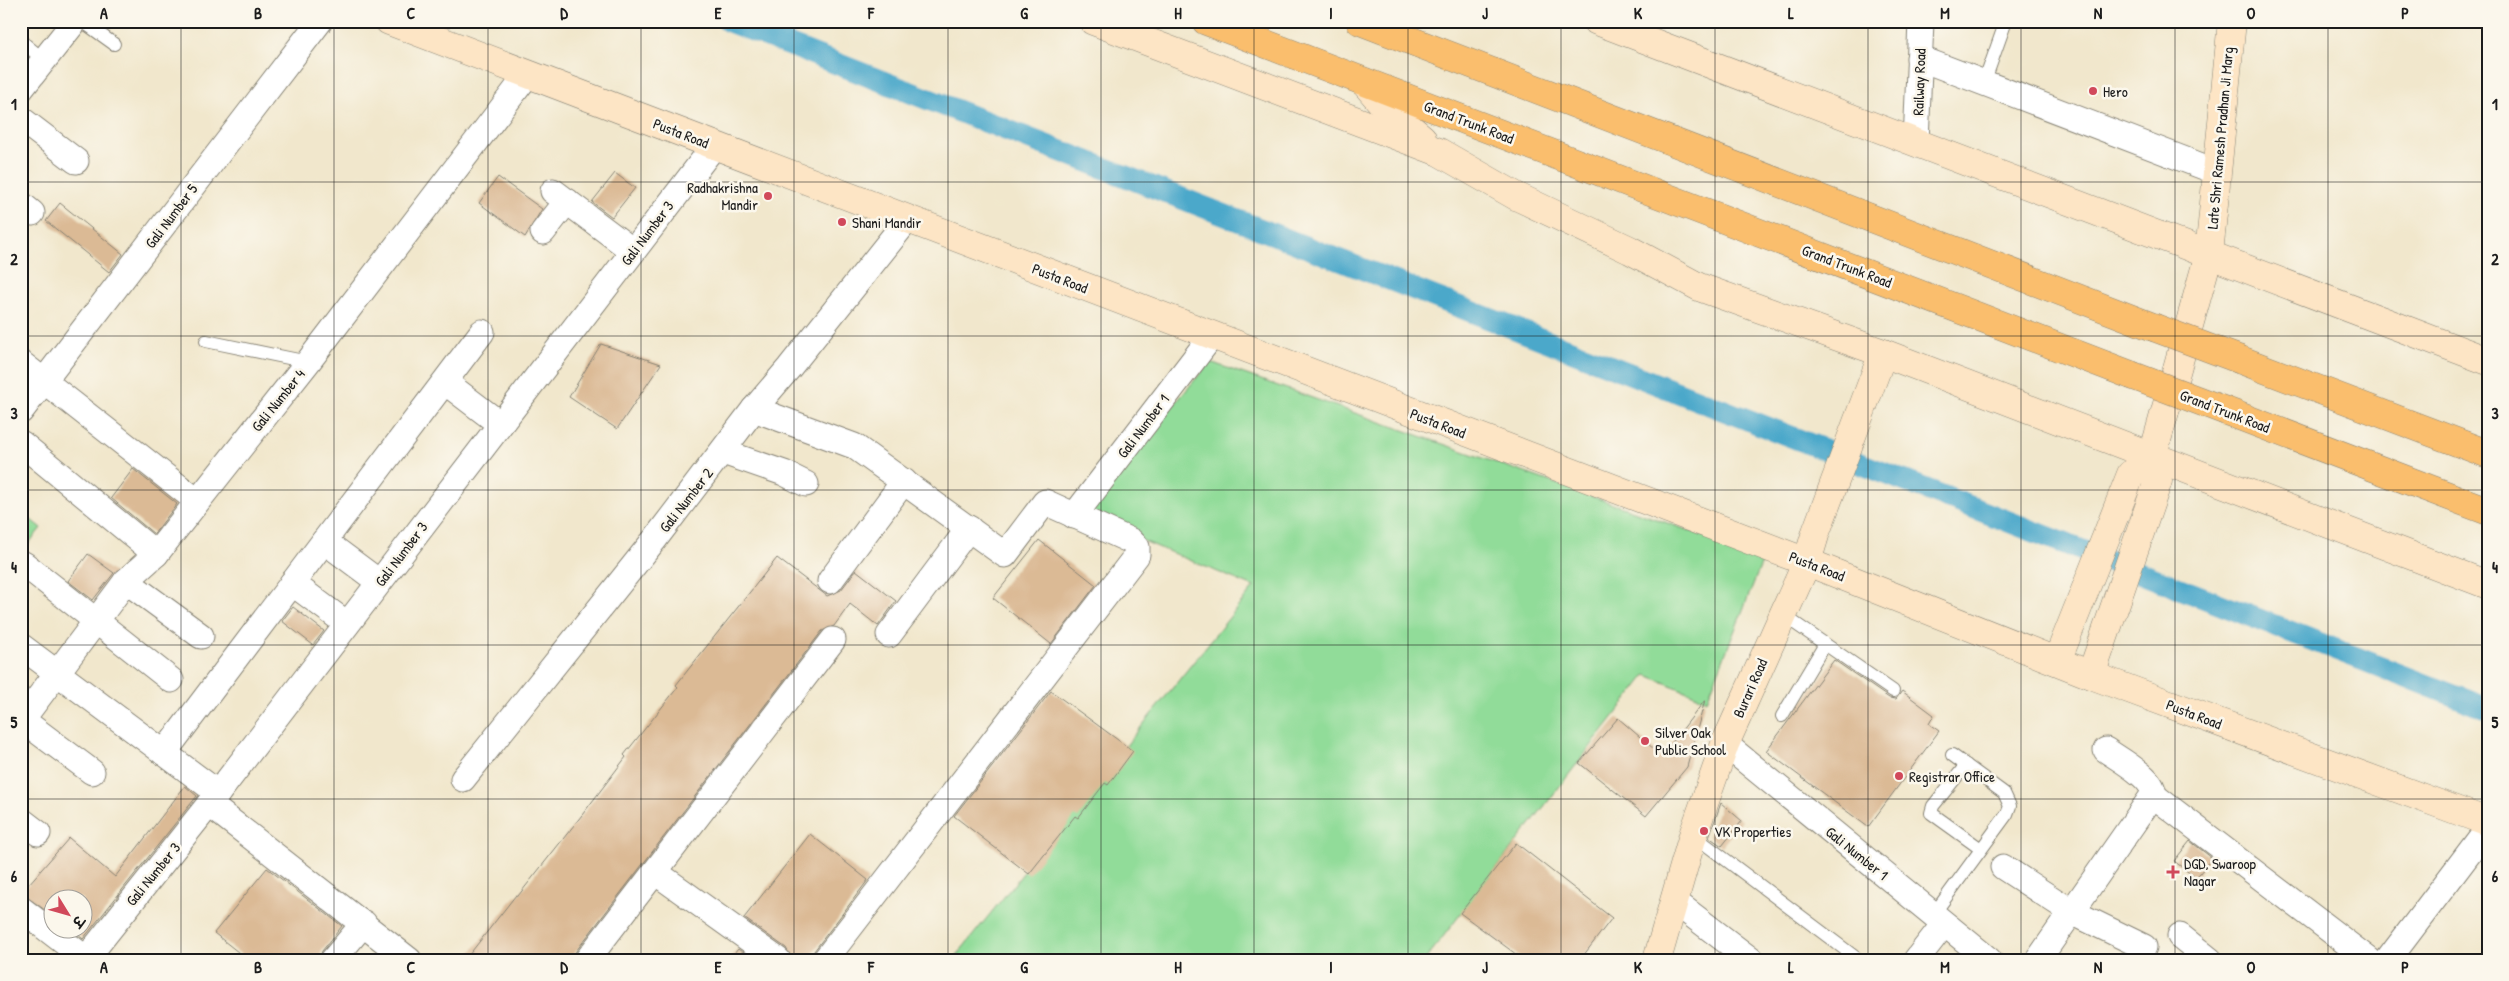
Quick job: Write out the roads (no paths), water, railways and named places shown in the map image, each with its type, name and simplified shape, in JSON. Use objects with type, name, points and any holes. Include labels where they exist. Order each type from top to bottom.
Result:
[{"type":"highway","name":"Grand Trunk Road","points":[[1206,21],[2488,511]]},
{"type":"highway","points":[[1360,21],[2488,454]]},
{"type":"main road","name":"Pusta Road","points":[[389,21],[1211,337],[1807,562],[2090,675],[2488,822]]},
{"type":"main road","points":[[1093,21],[1439,152],[1516,196],[1630,250],[1699,287],[1883,353],[2152,461],[2488,585]]},
{"type":"main road","points":[[1597,21],[2488,361]]},
{"type":"main road","name":"Late Shri Ramesh Pradhan Ji Marg","points":[[2152,461],[2209,254],[2232,21]]},
{"type":"main road","points":[[1364,82],[1386,108],[1439,152]]},
{"type":"main road","name":"Burari Road","points":[[1657,960],[1693,836],[1725,744],[1807,562],[1816,532],[1883,353]]},
{"type":"main road","points":[[2057,661],[2131,474],[2152,461]]},
{"type":"main road","points":[[2090,675],[2158,481],[2152,461]]},
{"type":"street","points":[[21,89],[75,21]]},
{"type":"street","name":"Gali Number 5","points":[[21,411],[320,21]]},
{"type":"street","name":"Railway Road","points":[[1916,143],[1921,21]]},
{"type":"street","points":[[1919,58],[2217,172]]},
{"type":"street","name":"Gali Number 4","points":[[22,720],[126,581],[156,554],[308,362],[528,74]]},
{"type":"street","points":[[21,119],[76,161]]},
{"type":"street","name":"Gali Number 3","points":[[85,959],[214,798],[714,146]]},
{"type":"street","points":[[543,232],[560,196],[633,251]]},
{"type":"street","name":"Gali Number 2","points":[[463,779],[723,452],[754,409],[907,220]]},
{"type":"street","points":[[164,752],[482,332]]},
{"type":"street","name":"Gali Number 1","points":[[1074,516],[1211,337]]},
{"type":"street","points":[[21,364],[197,501]]},
{"type":"street","points":[[445,382],[500,424]]},
{"type":"street","points":[[754,409],[854,446],[1005,555],[1046,502],[1131,541],[1136,547],[1137,555],[825,960]]},
{"type":"street","points":[[21,443],[156,554]]},
{"type":"street","points":[[723,452],[806,484]]},
{"type":"street","points":[[830,582],[904,481]]},
{"type":"street","points":[[889,635],[969,528]]},
{"type":"street","points":[[324,541],[379,582]]},
{"type":"street","points":[[24,564],[171,680]]},
{"type":"street","points":[[126,581],[201,636]]},
{"type":"street","points":[[292,583],[347,624]]},
{"type":"street","points":[[587,960],[833,640]]},
{"type":"street","points":[[21,646],[164,752],[214,798],[409,960]]},
{"type":"street","points":[[22,720],[92,772]]},
{"type":"street","name":"Gali Number 1","points":[[1725,744],[1989,960]]},
{"type":"street","points":[[2038,960],[2153,795],[2154,790],[2150,782],[2106,750]]},
{"type":"street","points":[[2153,795],[2369,960]]},
{"type":"street","points":[[2388,960],[2488,828]]},
{"type":"street","points":[[2003,867],[2072,912],[2144,947]]},
{"type":"street","points":[[655,872],[778,960]]},
{"type":"street","points":[[1674,901],[1751,960]]},
{"type":"street","points":[[21,909],[85,959]]},
{"type":"street","points":[[1916,960],[1938,920]]},
{"type":"street","points":[[333,960],[364,923]]},
{"type":"street","points":[[2180,936],[2210,960]]},
{"type":"lane","points":[[82,21],[114,44]]},
{"type":"lane","points":[[1984,83],[2006,21]]},
{"type":"lane","points":[[21,41],[44,60]]},
{"type":"lane","points":[[206,341],[308,362]]},
{"type":"lane","points":[[1783,615],[1893,691]]},
{"type":"lane","points":[[1782,716],[1826,644]]},
{"type":"lane","points":[[1938,920],[1981,849],[2010,806],[2004,793],[1952,755]]},
{"type":"lane","points":[[1966,765],[1933,806],[1931,813],[1981,849]]},
{"type":"lane","points":[[1693,836],[1859,960]]},
{"type":"waterway","points":[[728,21],[2488,709]]},
{"type":"place","name":"Hero","points":[[2093,91]]},
{"type":"place","name":"Radhakrishna Mandir","points":[[768,196]]},
{"type":"place","name":"Shani Mandir","points":[[842,222]]},
{"type":"place","name":"Silver Oak Public School","points":[[1645,741]]},
{"type":"place","name":"Registrar Office","points":[[1899,776]]},
{"type":"place","name":"VK Properties","points":[[1704,831]]},
{"type":"place","name":"DGD, Swaroop Nagar","points":[[2173,872]]}]
